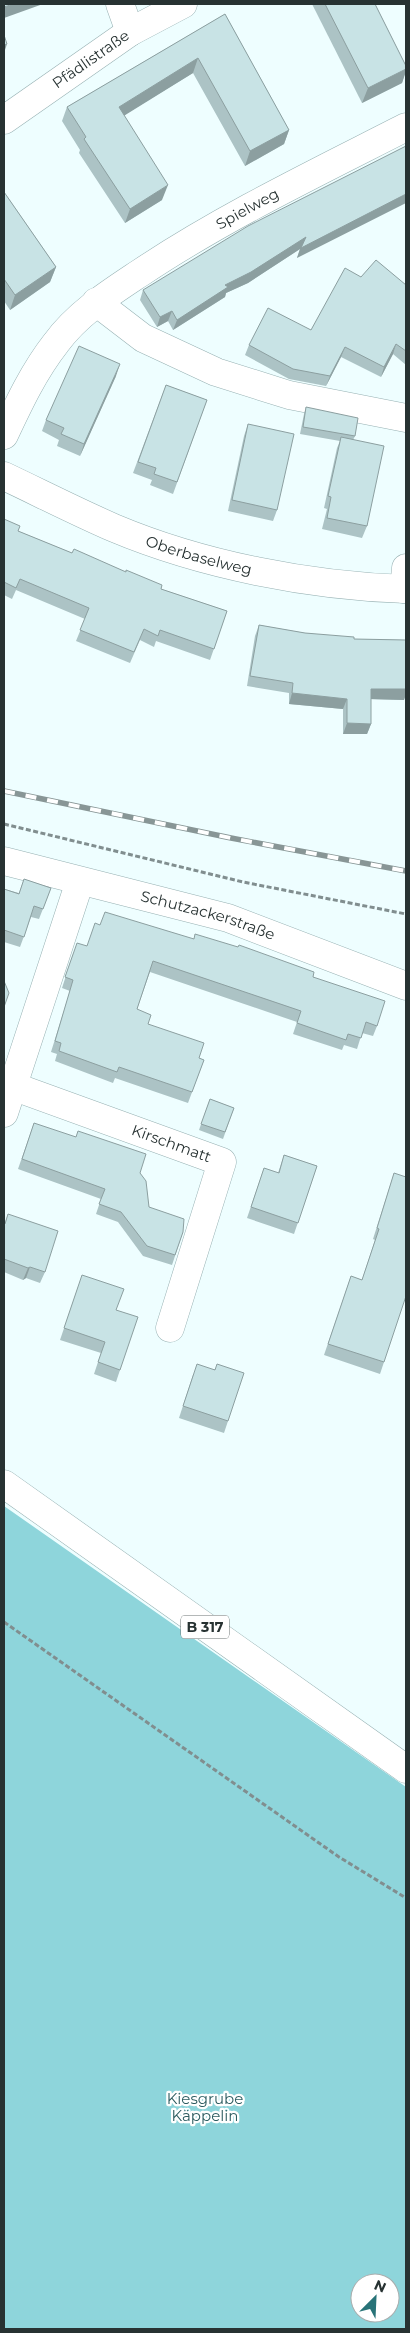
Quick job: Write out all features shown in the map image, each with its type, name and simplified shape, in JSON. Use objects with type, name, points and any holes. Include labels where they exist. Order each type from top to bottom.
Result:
[{"type":"street","points":[[120,4],[130,32]]},
{"type":"street","name":"Pfädlistraße","points":[[4,120],[130,32],[182,4]]},
{"type":"street","name":"Spielweg","points":[[4,435],[32,378],[52,348],[96,302],[173,251],[213,228],[261,201],[406,127]]},
{"type":"street","points":[[96,302],[143,338],[216,372],[289,395],[406,418]]},
{"type":"street","name":"Oberbaselweg","points":[[4,476],[114,528],[196,556],[287,577],[405,582]]},
{"type":"street","name":"Schutzackerstraße","points":[[4,861],[228,918],[406,986]]},
{"type":"street","points":[[4,1113],[8,1084],[80,881]]},
{"type":"street","name":"Kirschmatt","points":[[8,1084],[222,1162],[170,1328]]},
{"type":"street","name":"B 317","points":[[4,1484],[406,1769]]},
{"type":"path","points":[[4,824],[243,882],[406,914]]},
{"type":"path","points":[[4,1622],[338,1857],[406,1898]]},
{"type":"green space","name":"Kiesgrube Käppelin","points":[[4,1506],[406,1787],[406,2329],[4,2329]]},
{"type":"building","points":[[325,4],[375,4],[406,69],[368,88]]},
{"type":"building","points":[[225,14],[289,130],[250,151],[198,58],[119,107],[168,185],[130,209],[84,139],[86,137],[67,107]]},
{"type":"building","points":[[406,146],[406,194],[301,248],[306,237],[251,272],[225,285],[228,287],[177,320],[172,311],[160,317],[143,290],[248,226]]},
{"type":"building","points":[[4,192],[56,267],[15,295],[4,279]]},
{"type":"building","points":[[376,260],[406,285],[406,351],[396,344],[384,367],[345,347],[330,376],[293,369],[249,345],[268,308],[311,330],[345,268],[361,277]]},
{"type":"building","points":[[79,346],[120,364],[84,444],[61,434],[64,428],[46,420]]},
{"type":"building","points":[[166,385],[207,400],[177,482],[154,474],[156,468],[138,462]]},
{"type":"building","points":[[306,407],[358,418],[355,436],[303,427]]},
{"type":"building","points":[[248,424],[294,434],[277,510],[232,500]]},
{"type":"building","points":[[341,437],[384,446],[367,526],[327,518],[331,497],[328,496]]},
{"type":"building","points":[[4,519],[20,526],[18,531],[72,553],[74,549],[126,572],[126,570],[162,585],[161,589],[227,611],[214,649],[160,630],[158,636],[144,629],[134,652],[80,630],[89,608],[20,579],[16,588],[4,582]]},
{"type":"building","points":[[259,625],[305,633],[354,637],[354,639],[406,640],[406,689],[371,689],[371,724],[347,723],[347,699],[292,693],[293,683],[250,676]]},
{"type":"building","points":[[24,879],[51,888],[43,909],[34,906],[24,937],[4,930],[4,889],[19,894]]},
{"type":"building","points":[[105,912],[194,939],[195,934],[238,947],[239,945],[314,972],[313,977],[385,1001],[377,1026],[366,1022],[361,1038],[348,1034],[346,1040],[297,1023],[301,1011],[153,961],[137,1009],[151,1015],[148,1024],[204,1043],[199,1058],[204,1060],[192,1092],[119,1067],[117,1072],[59,1051],[61,1043],[55,1041],[73,980],[65,977],[77,943],[87,946],[95,923],[100,925]]},
{"type":"building","points":[[4,981],[9,993],[4,1007]]},
{"type":"building","points":[[210,1099],[234,1108],[225,1132],[201,1124]]},
{"type":"building","points":[[34,1123],[76,1137],[78,1131],[146,1154],[140,1173],[146,1181],[149,1207],[184,1219],[183,1232],[175,1255],[147,1246],[121,1212],[99,1204],[105,1189],[22,1159]]},
{"type":"building","points":[[284,1155],[317,1166],[298,1223],[251,1207],[264,1168],[279,1173]]},
{"type":"building","points":[[394,1173],[406,1177],[406,1296],[384,1362],[328,1344],[351,1276],[362,1280],[379,1229],[377,1228]]},
{"type":"building","points":[[8,1214],[58,1231],[45,1272],[4,1259],[4,1225]]},
{"type":"building","points":[[82,1275],[124,1289],[116,1310],[138,1317],[120,1370],[98,1362],[105,1342],[64,1328]]},
{"type":"building","points":[[197,1364],[215,1370],[217,1364],[244,1373],[228,1421],[183,1406]]},
{"type":"railway","points":[[4,791],[231,838],[406,871]]}]
